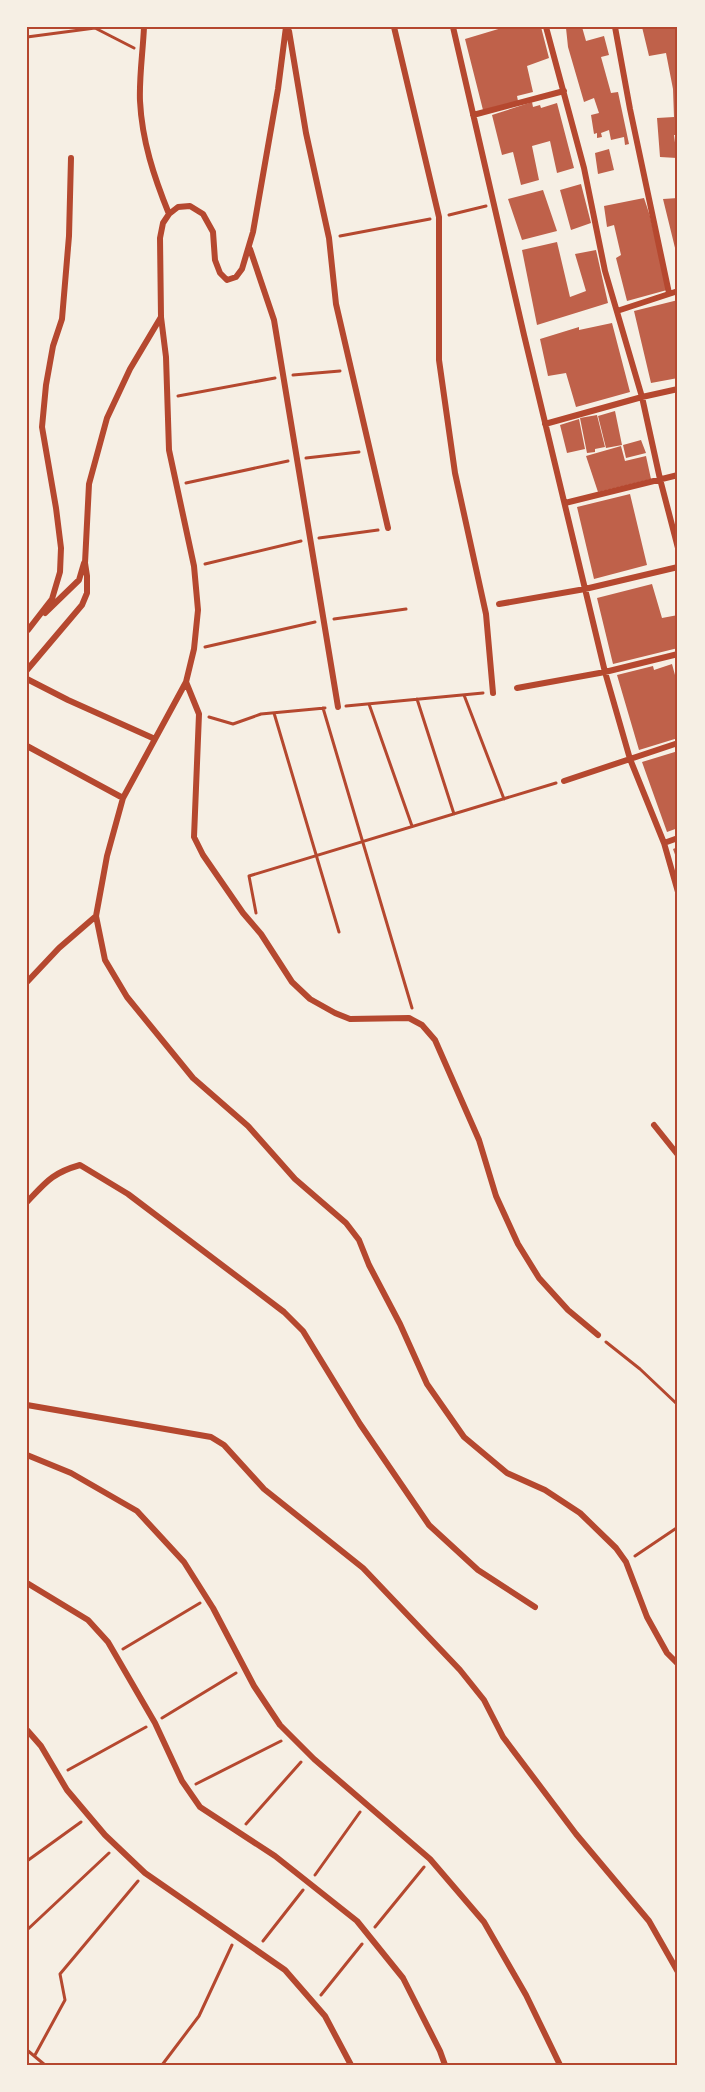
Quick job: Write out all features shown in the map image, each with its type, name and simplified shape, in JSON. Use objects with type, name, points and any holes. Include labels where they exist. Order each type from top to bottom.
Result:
[{"type":"street","points":[[144,27],[140,100],[144,136],[154,177],[169,214]]},
{"type":"street","points":[[287,27],[306,134],[329,238],[336,304],[388,528]]},
{"type":"street","points":[[287,27],[249,249],[242,269],[236,277],[227,280],[220,273],[215,260],[213,232],[203,214],[190,206],[178,207],[169,214],[163,223],[159,238],[169,450],[194,567],[198,610],[194,649],[186,682],[123,798],[107,856],[96,916],[105,960],[127,998],[193,1078],[248,1126],[295,1179],[346,1223],[359,1240],[428,1384],[465,1437],[507,1473],[545,1490],[580,1513],[616,1548],[626,1562],[647,1617],[667,1653],[678,1664]]},
{"type":"street","points":[[394,27],[439,217],[438,360],[454,473],[486,614],[493,693]]},
{"type":"street","points":[[453,27],[605,672],[630,759],[664,843],[678,892]]},
{"type":"street","points":[[546,27],[584,168],[605,271],[642,397],[678,548]]},
{"type":"street","points":[[615,27],[669,293]]},
{"type":"street","points":[[473,115],[564,91]]},
{"type":"street","points":[[27,630],[52,598],[60,572],[61,548],[42,427],[53,346],[62,319],[69,236],[71,158]]},
{"type":"street","points":[[249,249],[274,320],[338,707]]},
{"type":"street","points":[[617,311],[678,291]]},
{"type":"street","points":[[27,670],[82,605],[87,593],[85,563],[89,484],[107,418],[130,369],[161,317]]},
{"type":"street","points":[[545,424],[678,389]]},
{"type":"street","points":[[565,503],[678,475]]},
{"type":"street","points":[[27,630],[79,580],[85,563]]},
{"type":"street","points":[[499,604],[585,589],[678,567]]},
{"type":"street","points":[[517,688],[605,672],[678,654]]},
{"type":"street","points":[[27,679],[155,739]]},
{"type":"street","points":[[186,682],[198,714],[194,837],[202,855],[243,913],[261,934],[292,982],[310,999],[334,1013],[350,1018],[409,1018],[422,1025],[435,1040],[479,1140],[496,1196],[518,1244],[539,1278],[568,1310],[598,1335]]},
{"type":"street","points":[[564,781],[678,743]]},
{"type":"street","points":[[27,746],[123,798]]},
{"type":"street","points":[[664,843],[678,838]]},
{"type":"street","points":[[27,982],[59,948],[96,916]]},
{"type":"street","points":[[654,1125],[678,1155]]},
{"type":"street","points":[[27,1203],[50,1177],[80,1165],[128,1194],[284,1312],[303,1331],[360,1424],[429,1525],[478,1570],[536,1607]]},
{"type":"street","points":[[27,1405],[212,1437],[225,1445],[264,1489],[363,1568],[460,1670],[483,1700],[502,1737],[576,1834],[649,1921],[678,1972]]},
{"type":"street","points":[[27,1455],[71,1473],[137,1511],[184,1562],[207,1599],[254,1686],[280,1725],[309,1754],[430,1858],[483,1922],[526,1995],[560,2065]]},
{"type":"street","points":[[27,1583],[88,1620],[108,1642],[200,1807],[275,1856],[357,1921],[403,1978],[445,2065]]},
{"type":"street","points":[[27,1730],[41,1746],[67,1790],[117,1846],[145,1873],[285,1970],[325,2016],[351,2065]]},
{"type":"path","points":[[27,37],[95,27],[143,52]]},
{"type":"path","points":[[329,238],[494,204]]},
{"type":"path","points":[[168,398],[283,376],[351,370]]},
{"type":"path","points":[[177,485],[297,459],[370,450]]},
{"type":"path","points":[[194,567],[310,539],[388,528]]},
{"type":"path","points":[[194,649],[324,620],[406,609]]},
{"type":"path","points":[[198,714],[233,724],[261,714],[493,693]]},
{"type":"path","points":[[464,695],[504,799]]},
{"type":"path","points":[[417,699],[454,814]]},
{"type":"path","points":[[369,704],[412,826]]},
{"type":"path","points":[[323,708],[417,1022]]},
{"type":"path","points":[[274,713],[339,932]]},
{"type":"path","points":[[261,934],[249,876],[564,781]]},
{"type":"path","points":[[598,1335],[640,1369],[678,1405]]},
{"type":"path","points":[[626,1562],[678,1527]]},
{"type":"path","points":[[115,1653],[207,1599]]},
{"type":"path","points":[[188,1788],[291,1736]]},
{"type":"path","points":[[239,1832],[309,1754]]},
{"type":"path","points":[[27,1861],[89,1816]]},
{"type":"path","points":[[27,1930],[117,1846]]},
{"type":"path","points":[[35,2055],[65,2000],[60,1974],[145,1873]]},
{"type":"path","points":[[162,2065],[199,2016],[236,1935]]},
{"type":"path","points":[[27,2050],[45,2065]]},
{"type":"building","points":[[505,27],[541,27],[549,58],[527,66],[533,92],[517,96],[518,101],[483,110],[465,39]]},
{"type":"building","points":[[582,27],[586,41],[604,36],[609,55],[601,57],[611,93],[618,92],[629,144],[625,145],[624,137],[611,140],[609,130],[601,133],[602,137],[597,138],[597,133],[594,134],[591,115],[599,113],[594,98],[584,102],[568,47],[566,28]]},
{"type":"building","points":[[642,27],[678,27],[678,135],[674,135],[677,158],[660,157],[657,118],[674,117],[673,89],[666,53],[649,56]]},
{"type":"building","points":[[532,102],[533,107],[540,105],[541,108],[557,103],[574,168],[557,173],[550,141],[532,146],[539,180],[521,185],[513,152],[502,155],[492,115]]},
{"type":"building","points":[[609,149],[614,170],[598,174],[595,153]]},
{"type":"building","points":[[581,184],[591,223],[571,230],[560,190]]},
{"type":"building","points":[[543,190],[557,231],[522,240],[508,199]]},
{"type":"building","points":[[644,198],[667,290],[627,301],[616,258],[621,255],[614,225],[607,227],[604,206]]},
{"type":"building","points":[[678,198],[678,255],[677,256],[663,199]]},
{"type":"building","points":[[557,242],[570,297],[586,291],[575,254],[596,250],[608,303],[537,325],[522,250]]},
{"type":"building","points":[[678,300],[678,378],[651,383],[634,311]]},
{"type":"building","points":[[612,323],[630,392],[576,407],[566,373],[548,376],[540,339],[579,327],[579,330]]},
{"type":"building","points":[[615,411],[622,445],[606,448],[598,416]]},
{"type":"building","points":[[597,415],[605,447],[587,453],[580,418]]},
{"type":"building","points":[[579,419],[585,449],[567,453],[560,425]]},
{"type":"building","points":[[641,440],[646,453],[626,458],[623,445]]},
{"type":"building","points":[[621,446],[625,461],[646,456],[651,479],[598,492],[586,456]]},
{"type":"building","points":[[630,494],[647,565],[594,579],[577,507]]},
{"type":"building","points":[[652,584],[662,618],[678,615],[678,648],[613,664],[597,598]]},
{"type":"building","points":[[672,664],[678,686],[678,738],[639,750],[617,675],[653,666],[654,670]]},
{"type":"building","points":[[678,751],[678,828],[667,832],[642,762]]},
{"type":"building","points":[[678,847],[678,863],[673,849]]}]
